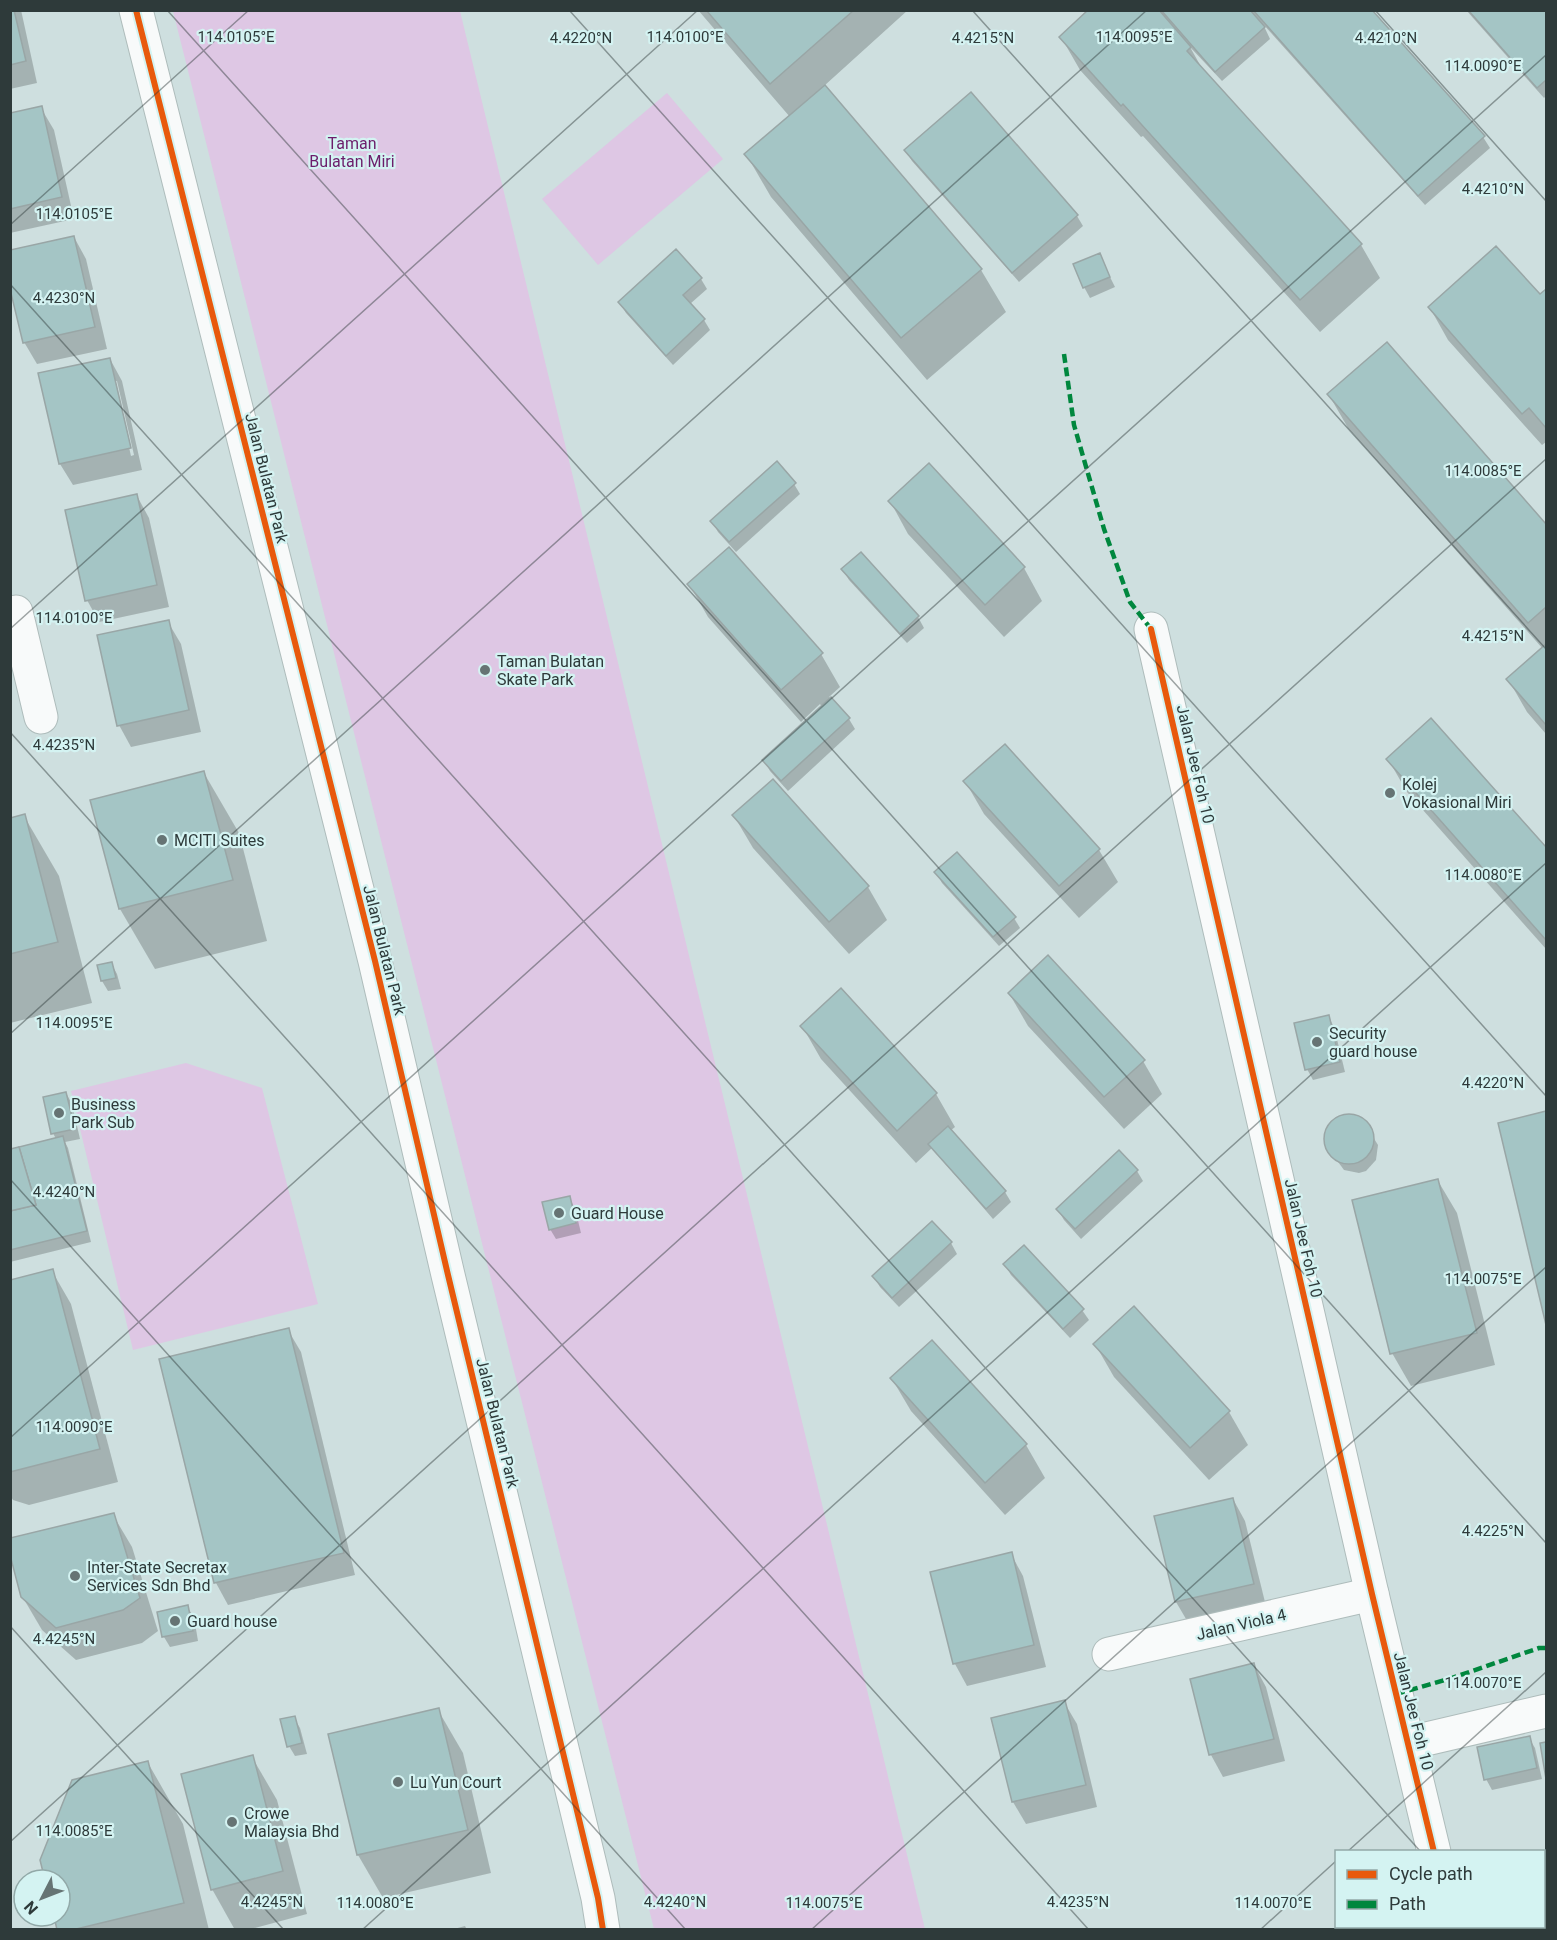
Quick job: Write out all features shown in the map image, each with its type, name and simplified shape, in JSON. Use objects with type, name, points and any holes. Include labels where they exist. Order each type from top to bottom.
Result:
[{"type":"street","name":"Jalan Bulatan Park","points":[[136,10],[375,961],[601,1914]]},
{"type":"street","points":[[12,606],[41,717]]},
{"type":"street","name":"Jalan Jee Foh 10","points":[[1151,629],[1372,1594],[1434,1850]]},
{"type":"street","name":"Jalan Viola 4","points":[[1109,1654],[1372,1594]]},
{"type":"street","points":[[1408,1743],[1546,1711]]},
{"type":"street","points":[[601,1914],[619,1929]]},
{"type":"green space","name":"Taman Bulatan Miri","points":[[173,11],[460,11],[925,1929],[654,1929]]},
{"type":"green space","points":[[667,93],[723,159],[598,265],[542,199]]},
{"type":"green space","points":[[186,1063],[262,1088],[318,1304],[133,1350],[71,1091]]},
{"type":"building","points":[[10,10],[14,10],[26,61],[10,65]]},
{"type":"building","points":[[706,10],[854,10],[770,84]]},
{"type":"building","points":[[1088,10],[1159,10],[1191,47],[1187,51],[1362,244],[1300,300],[1123,104],[1121,106],[1059,37]]},
{"type":"building","points":[[1161,10],[1250,10],[1265,27],[1215,72]]},
{"type":"building","points":[[1253,10],[1372,10],[1485,136],[1418,196]]},
{"type":"building","points":[[1468,10],[1546,10],[1546,80],[1537,88]]},
{"type":"building","points":[[825,85],[982,269],[901,338],[744,154]]},
{"type":"building","points":[[971,92],[1078,215],[1012,273],[904,150]]},
{"type":"building","points":[[42,106],[62,197],[10,209],[10,113]]},
{"type":"building","points":[[74,236],[95,327],[23,343],[10,289],[10,250]]},
{"type":"building","points":[[1496,246],[1540,294],[1546,289],[1546,428],[1529,408],[1522,414],[1428,307]]},
{"type":"building","points":[[676,249],[702,278],[683,295],[705,319],[666,356],[618,302]]},
{"type":"building","points":[[1100,253],[1110,277],[1083,288],[1073,264]]},
{"type":"building","points":[[1387,342],[1546,524],[1546,607],[1528,623],[1327,394]]},
{"type":"building","points":[[110,358],[131,448],[59,464],[38,373]]},
{"type":"building","points":[[777,461],[796,483],[729,542],[710,521]]},
{"type":"building","points":[[929,463],[1025,567],[985,605],[888,501]]},
{"type":"building","points":[[137,494],[157,585],[85,601],[65,510]]},
{"type":"building","points":[[729,547],[823,653],[781,690],[687,584]]},
{"type":"building","points":[[861,552],[919,616],[900,634],[841,569]]},
{"type":"building","points":[[169,620],[189,710],[117,726],[97,635]]},
{"type":"building","points":[[1546,644],[1546,725],[1506,679]]},
{"type":"building","points":[[831,697],[850,718],[781,781],[762,760]]},
{"type":"building","points":[[1431,718],[1546,847],[1546,940],[1386,759]]},
{"type":"building","points":[[1005,744],[1100,849],[1059,886],[963,781]]},
{"type":"building","name":"MCITI Suites","points":[[204,771],[233,880],[119,909],[90,800]]},
{"type":"building","points":[[773,779],[869,886],[829,922],[732,815]]},
{"type":"building","points":[[25,814],[58,942],[10,954],[10,818]]},
{"type":"building","points":[[957,852],[1016,917],[993,937],[934,872]]},
{"type":"building","points":[[1048,955],[1145,1060],[1104,1097],[1008,993]]},
{"type":"building","points":[[112,962],[116,978],[101,981],[97,965]]},
{"type":"building","points":[[841,988],[937,1093],[897,1131],[800,1026]]},
{"type":"building","name":"Security guard house","points":[[1329,1015],[1340,1062],[1305,1070],[1294,1023]]},
{"type":"building","name":"Business Park Sub","points":[[66,1092],[75,1129],[51,1134],[43,1097]]},
{"type":"building","points":[[1546,1111],[1546,1325],[1498,1123]]},
{"type":"building","points":[[1349,1114],[1358,1116],[1369,1125],[1374,1139],[1372,1148],[1363,1159],[1349,1164],[1340,1162],[1329,1153],[1324,1139],[1326,1130],[1335,1119]]},
{"type":"building","points":[[948,1126],[1006,1191],[986,1209],[928,1144]]},
{"type":"building","points":[[63,1136],[87,1231],[10,1250],[10,1211],[36,1205],[19,1147]]},
{"type":"building","points":[[19,1147],[36,1205],[10,1211],[10,1149]]},
{"type":"building","points":[[1119,1150],[1138,1170],[1075,1229],[1056,1209]]},
{"type":"building","points":[[1438,1179],[1477,1333],[1390,1354],[1352,1200]]},
{"type":"building","name":"Guard House","points":[[570,1196],[576,1223],[549,1230],[542,1202]]},
{"type":"building","points":[[932,1221],[952,1242],[892,1298],[872,1276]]},
{"type":"building","points":[[1024,1245],[1084,1309],[1063,1329],[1003,1264]]},
{"type":"building","points":[[53,1269],[100,1449],[10,1472],[10,1280]]},
{"type":"building","points":[[1134,1306],[1230,1411],[1190,1448],[1093,1344]]},
{"type":"building","points":[[289,1328],[344,1553],[214,1583],[159,1359]]},
{"type":"building","points":[[932,1340],[1027,1444],[985,1483],[890,1378]]},
{"type":"building","points":[[1233,1498],[1254,1584],[1175,1602],[1154,1516]]},
{"type":"building","name":"Inter-State Secretax Services Sdn Bhd","points":[[114,1513],[140,1598],[123,1610],[56,1628],[21,1597],[10,1555],[10,1538]]},
{"type":"building","points":[[1012,1552],[1034,1645],[953,1664],[930,1572]]},
{"type":"building","name":"Guard house","points":[[188,1605],[193,1631],[162,1637],[157,1612]]},
{"type":"building","points":[[1254,1663],[1274,1739],[1209,1755],[1190,1679]]},
{"type":"building","points":[[1065,1700],[1086,1785],[1012,1802],[991,1718]]},
{"type":"building","name":"Lu Yun Court","points":[[439,1708],[468,1830],[357,1855],[328,1734]]},
{"type":"building","points":[[295,1716],[302,1743],[287,1747],[280,1719]]},
{"type":"building","points":[[1530,1736],[1537,1768],[1484,1780],[1477,1747]]},
{"type":"building","points":[[1546,1742],[1546,1779],[1540,1743]]},
{"type":"building","name":"Crowe Malaysia Bhd","points":[[253,1755],[283,1871],[211,1890],[181,1774]]},
{"type":"building","points":[[148,1761],[184,1903],[72,1930],[57,1930],[57,1928],[72,1928],[72,1868],[42,1868],[40,1860],[72,1780]]},
{"type":"building","points":[[1546,1865],[1546,1923],[1545,1917]]},
{"type":"marked path","points":[[1064,354],[1074,425],[1104,529],[1130,602],[1151,629]]},
{"type":"marked path","points":[[1396,1694],[1452,1678],[1539,1648],[1546,1648]]},
{"type":"cycle path","points":[[136,10],[375,961],[598,1898],[603,1930]]},
{"type":"cycle path","points":[[1151,629],[1372,1594],[1434,1850]]},
{"type":"place","name":"Taman Bulatan Skate Park","points":[[485,670]]},
{"type":"place","name":"Kolej Vokasional Miri","points":[[1390,793]]},
{"type":"place","name":"MCITI Suites","points":[[162,840]]},
{"type":"place","name":"Security guard house","points":[[1317,1042]]},
{"type":"place","name":"Business Park Sub","points":[[59,1113]]},
{"type":"place","name":"Guard House","points":[[559,1213]]},
{"type":"place","name":"Inter-State Secretax Services Sdn Bhd","points":[[75,1576]]},
{"type":"place","name":"Guard house","points":[[175,1621]]},
{"type":"place","name":"Lu Yun Court","points":[[398,1782]]},
{"type":"place","name":"Crowe Malaysia Bhd","points":[[232,1822]]}]
